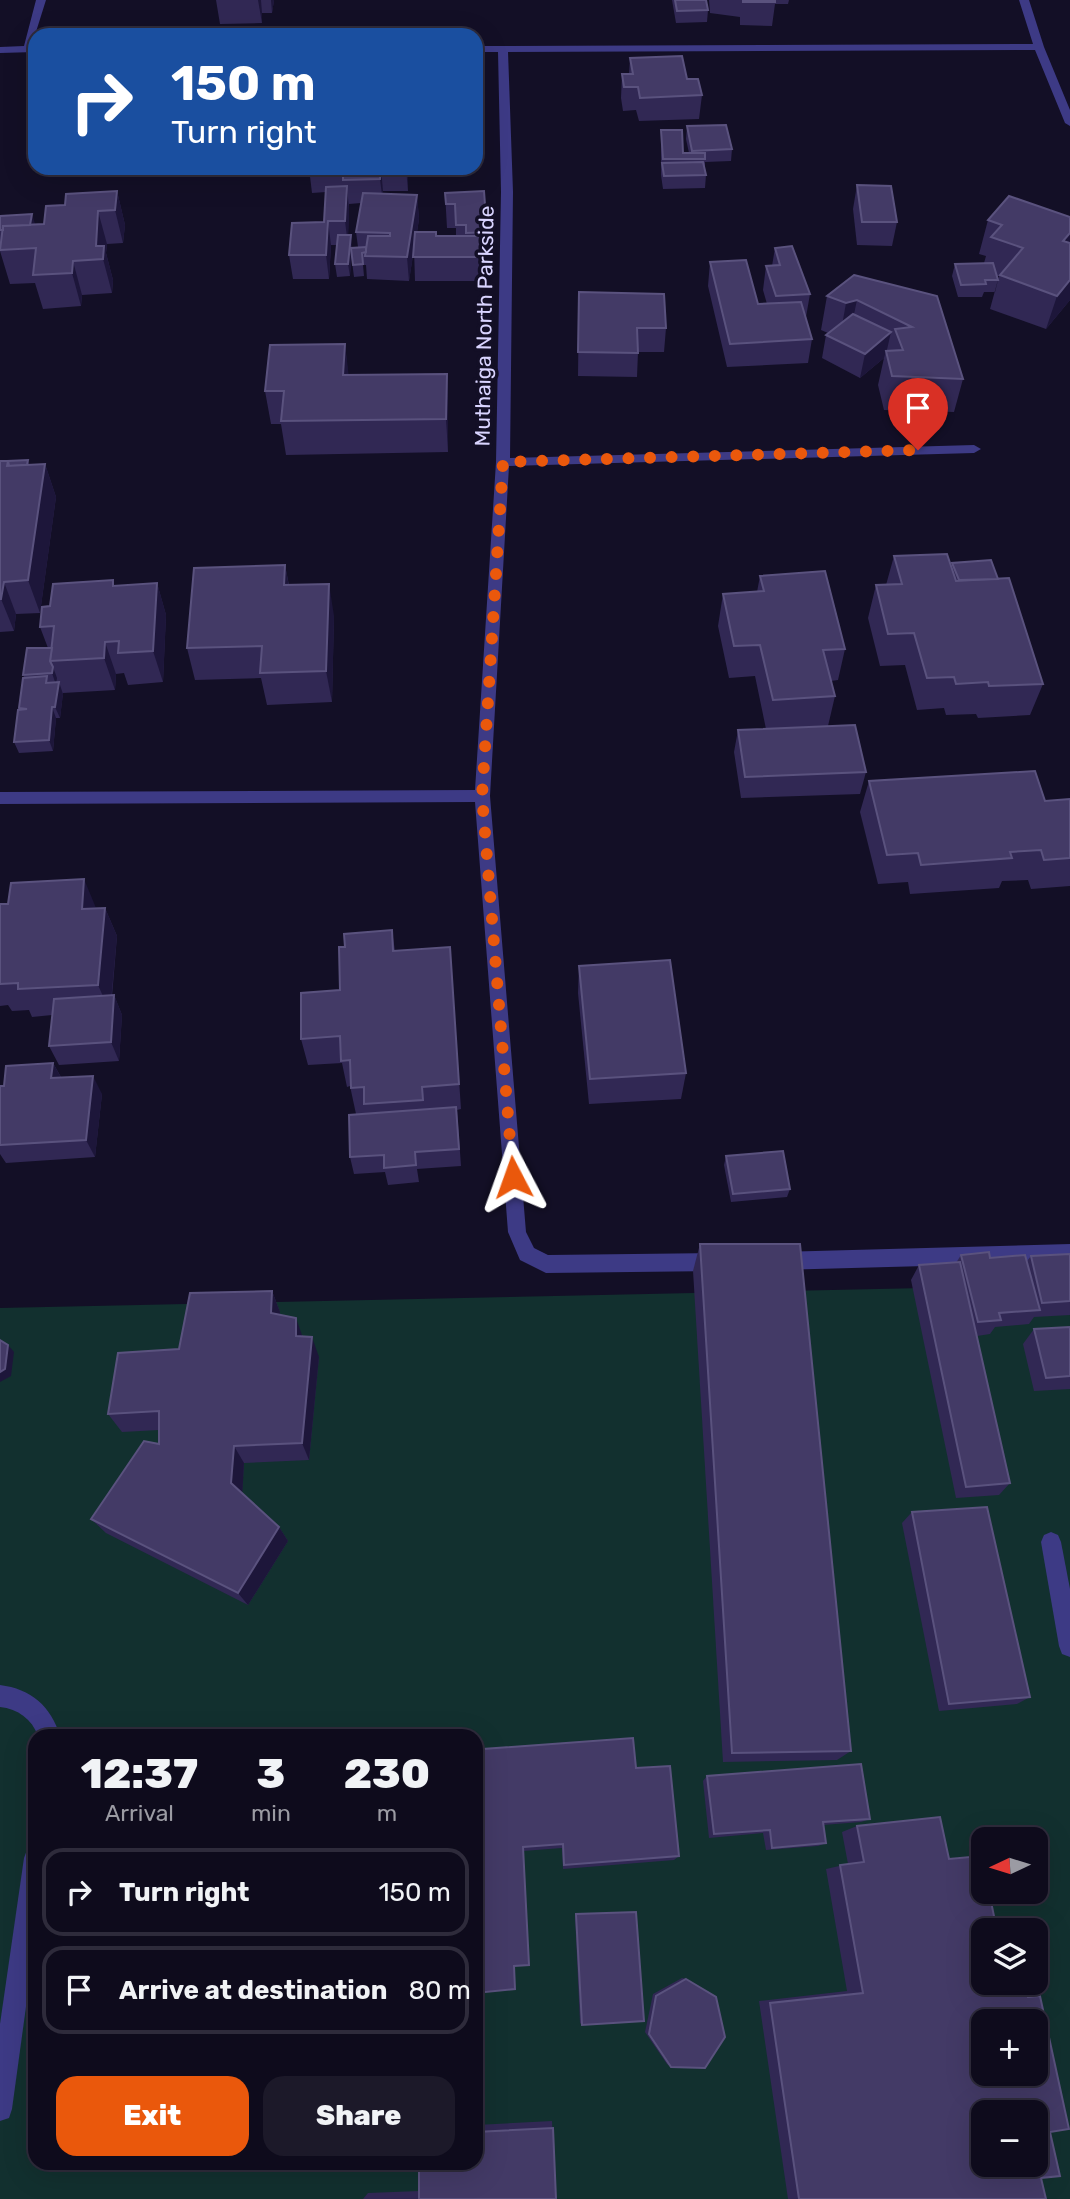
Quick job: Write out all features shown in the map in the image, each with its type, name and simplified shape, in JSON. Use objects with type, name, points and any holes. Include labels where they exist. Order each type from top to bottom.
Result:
[{"type":"street","points":[[36,28],[41,0]]},
{"type":"street","points":[[1024,0],[1039,47],[1064,91],[1070,123]]},
{"type":"street","points":[[483,49],[1039,47]]},
{"type":"street","name":"Muthaiga North Parkside","points":[[503,48],[507,192],[503,462],[482,796],[517,1232],[527,1254],[546,1264],[747,1262],[1070,1253]]},
{"type":"street","points":[[0,50],[28,50]]},
{"type":"street","points":[[503,462],[974,449]]},
{"type":"street","points":[[0,798],[482,796]]},
{"type":"street","points":[[1051,1542],[1070,1646]]},
{"type":"street","points":[[0,1696],[6,1696],[38,1712],[47,1729]]},
{"type":"street","points":[[0,2109],[28,1908]]},
{"type":"green space","points":[[1070,1285],[1070,2199],[0,2199],[0,1308]]},
{"type":"building","points":[[675,0],[706,0],[708,10],[677,11]]},
{"type":"building","points":[[775,0],[775,2],[743,2]]},
{"type":"building","points":[[682,56],[687,79],[698,79],[702,95],[640,98],[638,87],[624,87],[622,74],[633,74],[630,58]]},
{"type":"building","points":[[726,125],[732,149],[692,151],[687,126]]},
{"type":"building","points":[[661,130],[682,130],[683,153],[705,153],[705,159],[663,159]]},
{"type":"building","points":[[703,162],[706,175],[664,176],[662,163]]},
{"type":"building","points":[[343,175],[380,175],[380,179],[343,180]]},
{"type":"building","points":[[857,185],[891,186],[897,222],[862,222]]},
{"type":"building","points":[[347,186],[345,221],[328,221],[326,255],[289,255],[292,223],[324,222],[326,187]]},
{"type":"building","points":[[117,191],[115,210],[98,211],[96,246],[104,246],[103,259],[73,261],[72,273],[33,275],[36,248],[0,250],[3,226],[44,224],[46,206],[65,205],[66,194]]},
{"type":"building","points":[[484,191],[487,232],[466,233],[466,225],[456,225],[455,204],[446,204],[445,193]]},
{"type":"building","points":[[363,193],[417,195],[407,257],[365,256],[368,236],[390,236],[390,233],[356,232]]},
{"type":"building","points":[[1009,196],[1070,217],[1070,233],[1063,241],[1070,243],[1070,280],[1057,296],[1000,275],[1023,248],[991,237],[1002,225],[988,220]]},
{"type":"building","points":[[32,214],[30,225],[3,226],[3,230],[0,230],[0,216]]},
{"type":"building","points":[[415,232],[436,232],[436,236],[483,236],[482,257],[413,257]]},
{"type":"building","points":[[338,235],[351,235],[348,264],[335,264]]},
{"type":"building","points":[[792,246],[810,294],[776,296],[766,266],[780,265],[775,248]]},
{"type":"building","points":[[366,247],[366,252],[362,253],[363,264],[353,265],[351,248]]},
{"type":"building","points":[[746,260],[758,304],[801,302],[812,339],[730,344],[710,262]]},
{"type":"building","points":[[993,263],[998,280],[985,280],[986,284],[961,285],[955,264]]},
{"type":"building","points":[[854,275],[937,296],[963,379],[892,376],[886,351],[903,350],[895,329],[912,327],[857,300],[846,303],[827,296]]},
{"type":"building","points":[[579,292],[664,294],[666,328],[637,328],[638,353],[578,352]]},
{"type":"building","points":[[853,314],[891,332],[865,354],[826,335]]},
{"type":"building","points":[[345,344],[343,375],[447,374],[446,419],[281,421],[284,391],[265,391],[270,345]]},
{"type":"building","points":[[28,460],[27,465],[9,466],[8,461]]},
{"type":"building","points":[[0,461],[8,461],[7,466],[45,464],[28,580],[4,582],[1,599],[0,599]]},
{"type":"building","points":[[947,554],[956,581],[1009,578],[1043,684],[989,686],[988,682],[956,684],[954,677],[927,678],[914,633],[888,634],[876,585],[902,584],[894,556]]},
{"type":"building","points":[[991,560],[998,579],[959,580],[952,563]]},
{"type":"building","points":[[285,565],[284,585],[329,584],[326,671],[260,673],[262,646],[187,648],[194,568]]},
{"type":"building","points":[[825,571],[845,649],[823,650],[835,696],[773,700],[760,645],[734,646],[723,594],[764,591],[760,576]]},
{"type":"building","points":[[113,580],[113,586],[157,583],[153,651],[118,653],[119,641],[105,642],[104,658],[50,661],[54,626],[40,627],[42,607],[50,606],[53,584]]},
{"type":"building","points":[[27,648],[52,648],[52,673],[23,675]]},
{"type":"building","points":[[47,676],[46,683],[59,682],[55,707],[52,707],[49,740],[14,742],[18,710],[27,709],[19,708],[23,678]]},
{"type":"building","points":[[855,725],[866,772],[745,777],[738,730]]},
{"type":"building","points":[[1035,771],[1045,801],[1070,799],[1070,858],[1044,860],[1041,850],[1010,852],[1012,858],[921,865],[918,853],[887,855],[869,781]]},
{"type":"building","points":[[84,879],[82,909],[105,908],[98,985],[18,989],[18,983],[0,984],[0,904],[8,904],[11,883]]},
{"type":"building","points":[[392,930],[393,951],[450,947],[459,1084],[422,1087],[423,1100],[364,1104],[364,1087],[351,1088],[350,1060],[341,1061],[340,1036],[301,1039],[301,993],[340,990],[339,947],[345,947],[344,934]]},
{"type":"building","points":[[670,960],[686,1073],[590,1079],[579,966]]},
{"type":"building","points":[[114,995],[111,1042],[49,1046],[54,999]]},
{"type":"building","points":[[53,1063],[51,1078],[93,1076],[86,1140],[0,1145],[0,1086],[4,1086],[6,1066]]},
{"type":"building","points":[[456,1107],[459,1149],[415,1152],[416,1165],[384,1168],[384,1155],[350,1157],[349,1115]]},
{"type":"building","points":[[783,1151],[790,1189],[733,1194],[726,1156]]},
{"type":"building","points":[[700,1244],[800,1244],[851,1751],[732,1753]]},
{"type":"building","points":[[989,1252],[990,1258],[1025,1255],[1040,1310],[999,1313],[1001,1320],[978,1322],[961,1255]]},
{"type":"building","points":[[1070,1254],[1070,1301],[1042,1303],[1031,1256]]},
{"type":"building","points":[[960,1262],[1010,1483],[966,1487],[919,1265]]},
{"type":"building","points":[[272,1291],[271,1313],[296,1318],[296,1336],[312,1337],[302,1443],[234,1446],[231,1483],[279,1527],[238,1593],[91,1519],[144,1441],[159,1444],[159,1411],[108,1414],[118,1353],[179,1349],[190,1293]]},
{"type":"building","points":[[1070,1327],[1070,1376],[1046,1378],[1034,1329]]},
{"type":"building","points":[[0,1340],[8,1345],[5,1369],[0,1372]]},
{"type":"building","points":[[987,1507],[1030,1697],[949,1704],[912,1512]]},
{"type":"building","points":[[633,1738],[636,1768],[670,1766],[679,1856],[564,1865],[563,1844],[523,1847],[529,1965],[514,1966],[515,1989],[483,1992],[484,1769],[483,1749]]},
{"type":"building","points":[[861,1764],[870,1819],[823,1822],[826,1843],[772,1848],[770,1830],[714,1834],[707,1776]]},
{"type":"building","points":[[940,1817],[949,1859],[971,1857],[971,1904],[991,1904],[994,1918],[971,1918],[971,1995],[1040,1996],[1043,2009],[971,2009],[971,2086],[1048,2086],[1048,2033],[1069,2129],[1050,2132],[1060,2176],[1041,2178],[1046,2199],[799,2199],[770,2003],[863,1993],[840,1865],[864,1862],[857,1826]]},
{"type":"building","points":[[636,1912],[644,2021],[582,2025],[576,1914]]},
{"type":"building","points":[[686,1979],[716,1997],[725,2037],[705,2068],[671,2067],[649,2034],[656,1996]]},
{"type":"building","points":[[553,2128],[556,2199],[419,2199],[419,2170],[483,2170],[483,2132]]},
{"type":"route","points":[[513,1177],[482,796],[503,462],[918,450]]}]
